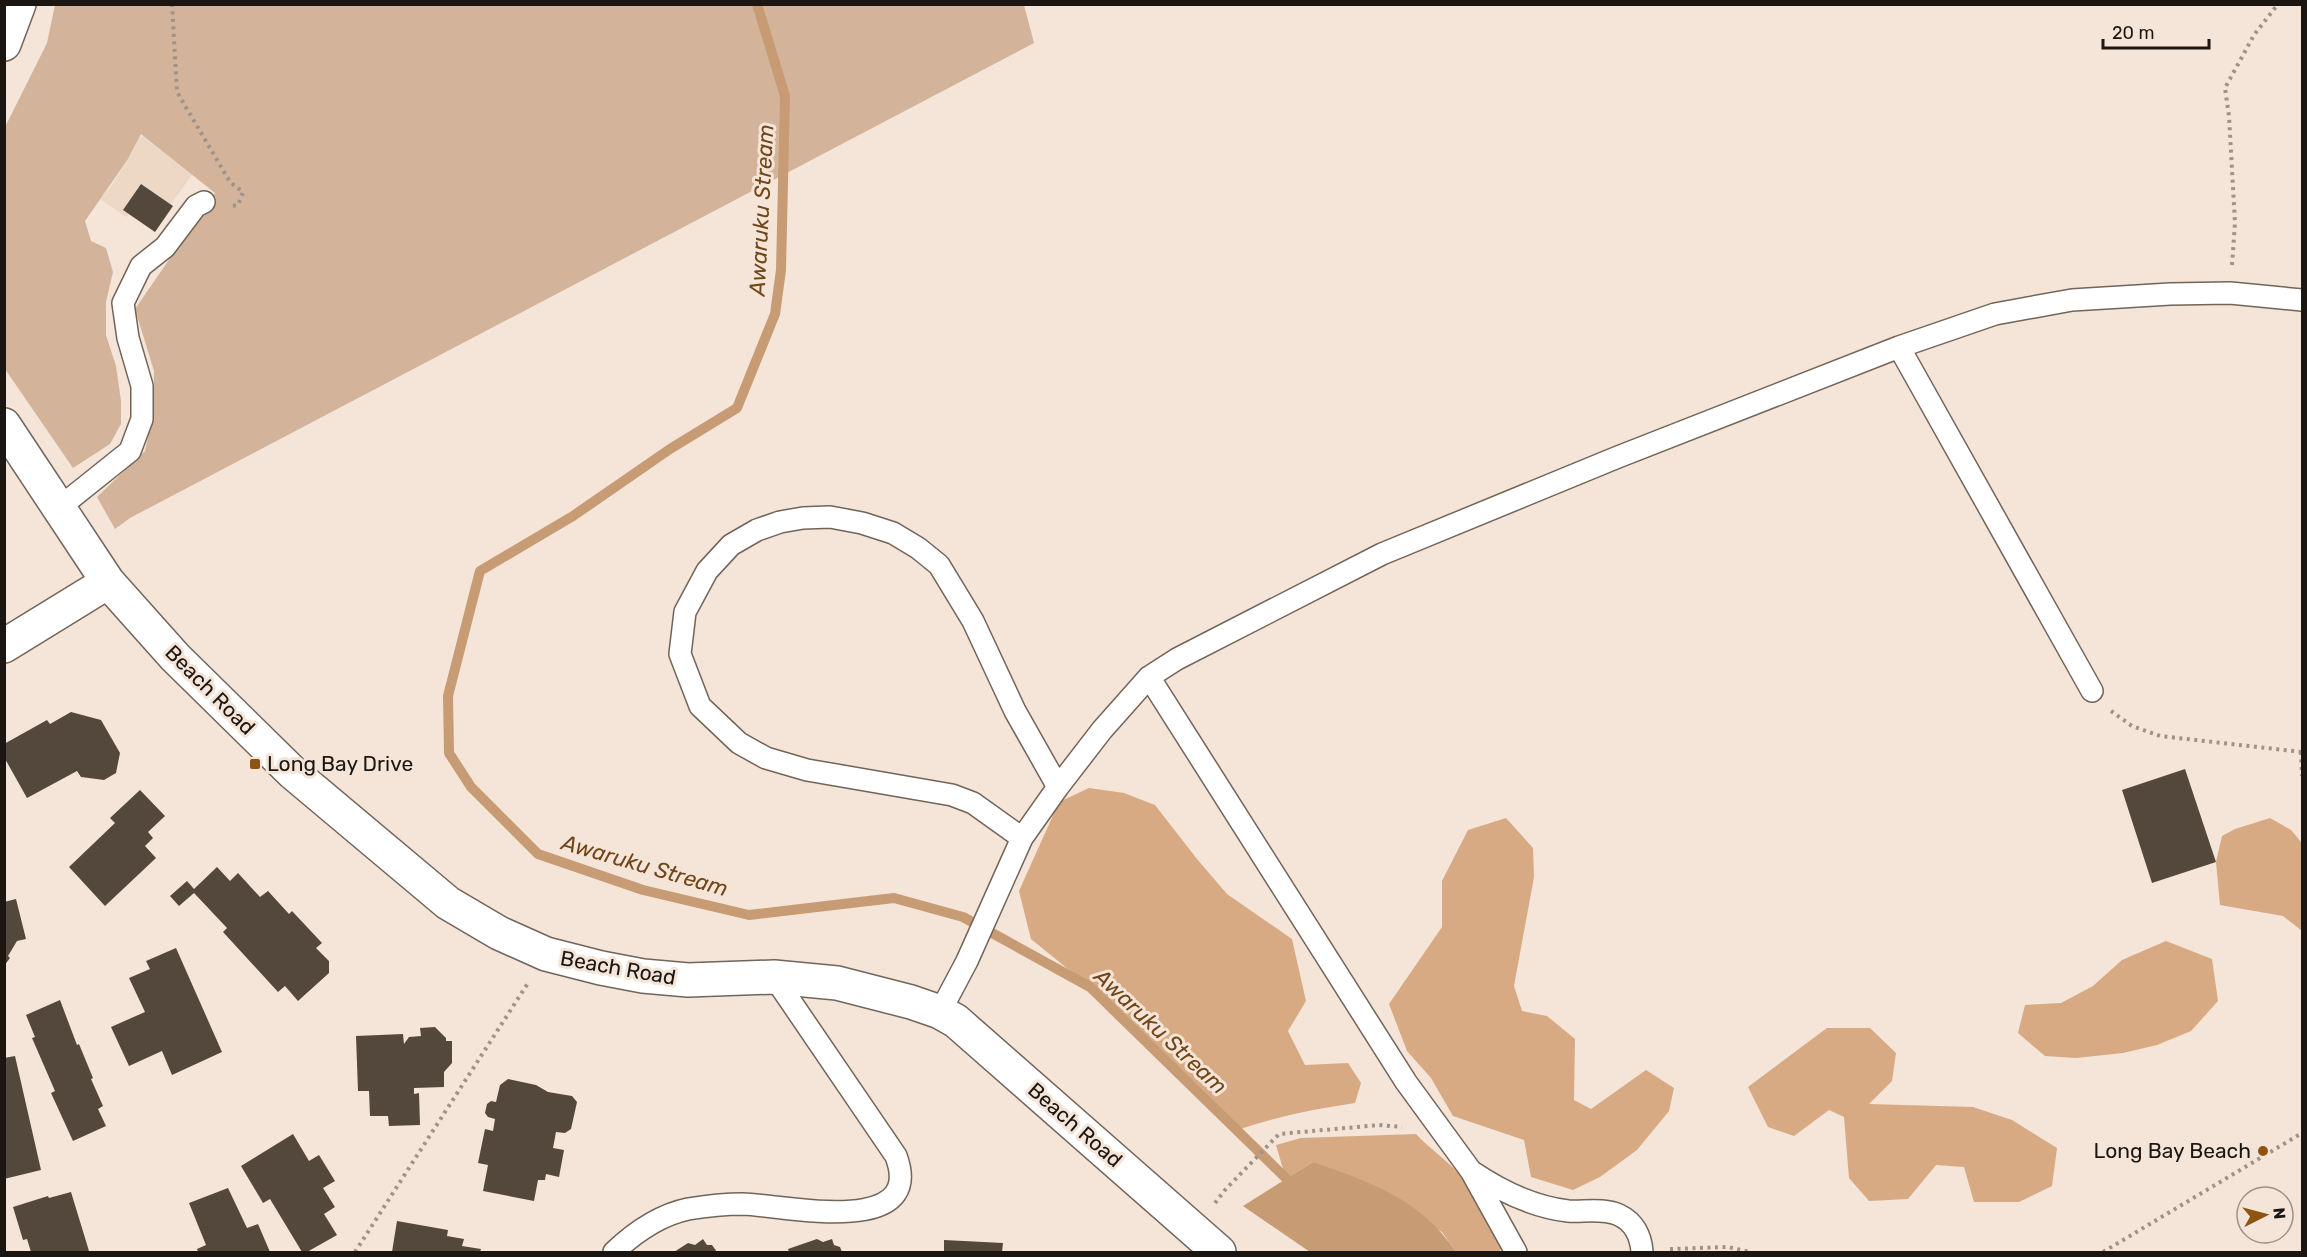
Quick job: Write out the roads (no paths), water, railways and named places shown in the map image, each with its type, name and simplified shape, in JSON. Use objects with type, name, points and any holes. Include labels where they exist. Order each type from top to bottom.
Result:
[{"type":"street","points":[[4,44],[19,4]]},
{"type":"street","name":"Beach Road","points":[[4,425],[108,582],[175,657],[292,772],[448,903],[499,933],[546,954],[601,968],[688,980],[774,977],[837,983],[940,1012],[956,1021],[1219,1252]]},
{"type":"street","points":[[4,646],[108,582]]},
{"type":"lane","points":[[60,507],[130,451],[142,419],[142,386],[128,338],[123,303],[141,266],[165,247],[196,206],[204,202]]},
{"type":"lane","points":[[940,1012],[967,961],[1023,838],[1058,787],[1102,730],[1149,677],[1177,659],[1382,554],[1618,457],[1899,347],[1995,314],[2072,300],[2170,294],[2230,293],[2302,300]]},
{"type":"lane","points":[[1899,347],[2092,691]]},
{"type":"lane","points":[[1023,838],[973,804],[952,795],[807,770],[766,758],[739,743],[700,706],[680,654],[685,612],[707,571],[731,545],[757,530],[780,522],[803,518],[830,517],[862,523],[893,533],[918,548],[939,565],[973,621],[1015,711],[1058,787]]},
{"type":"lane","points":[[1149,677],[1400,1072],[1471,1171],[1516,1252]]},
{"type":"lane","points":[[614,1252],[665,1216],[688,1209],[742,1204],[853,1212],[879,1206],[895,1193],[900,1184],[896,1156],[850,1092],[774,977]]},
{"type":"lane","points":[[1471,1171],[1496,1188],[1533,1201],[1565,1210],[1603,1211],[1617,1214],[1630,1222],[1639,1235],[1642,1251]]},
{"type":"waterway","name":"Awaruku Stream","points":[[757,4],[785,96],[781,270],[775,314],[737,408],[670,449],[573,516],[480,571],[448,696],[449,753],[471,787],[538,854],[643,890],[749,915],[894,898],[963,917],[1090,987],[1296,1188]]},
{"type":"place","name":"Long Bay Drive","points":[[255,764]]},
{"type":"place","name":"Long Bay Beach","points":[[2263,1151]]}]
